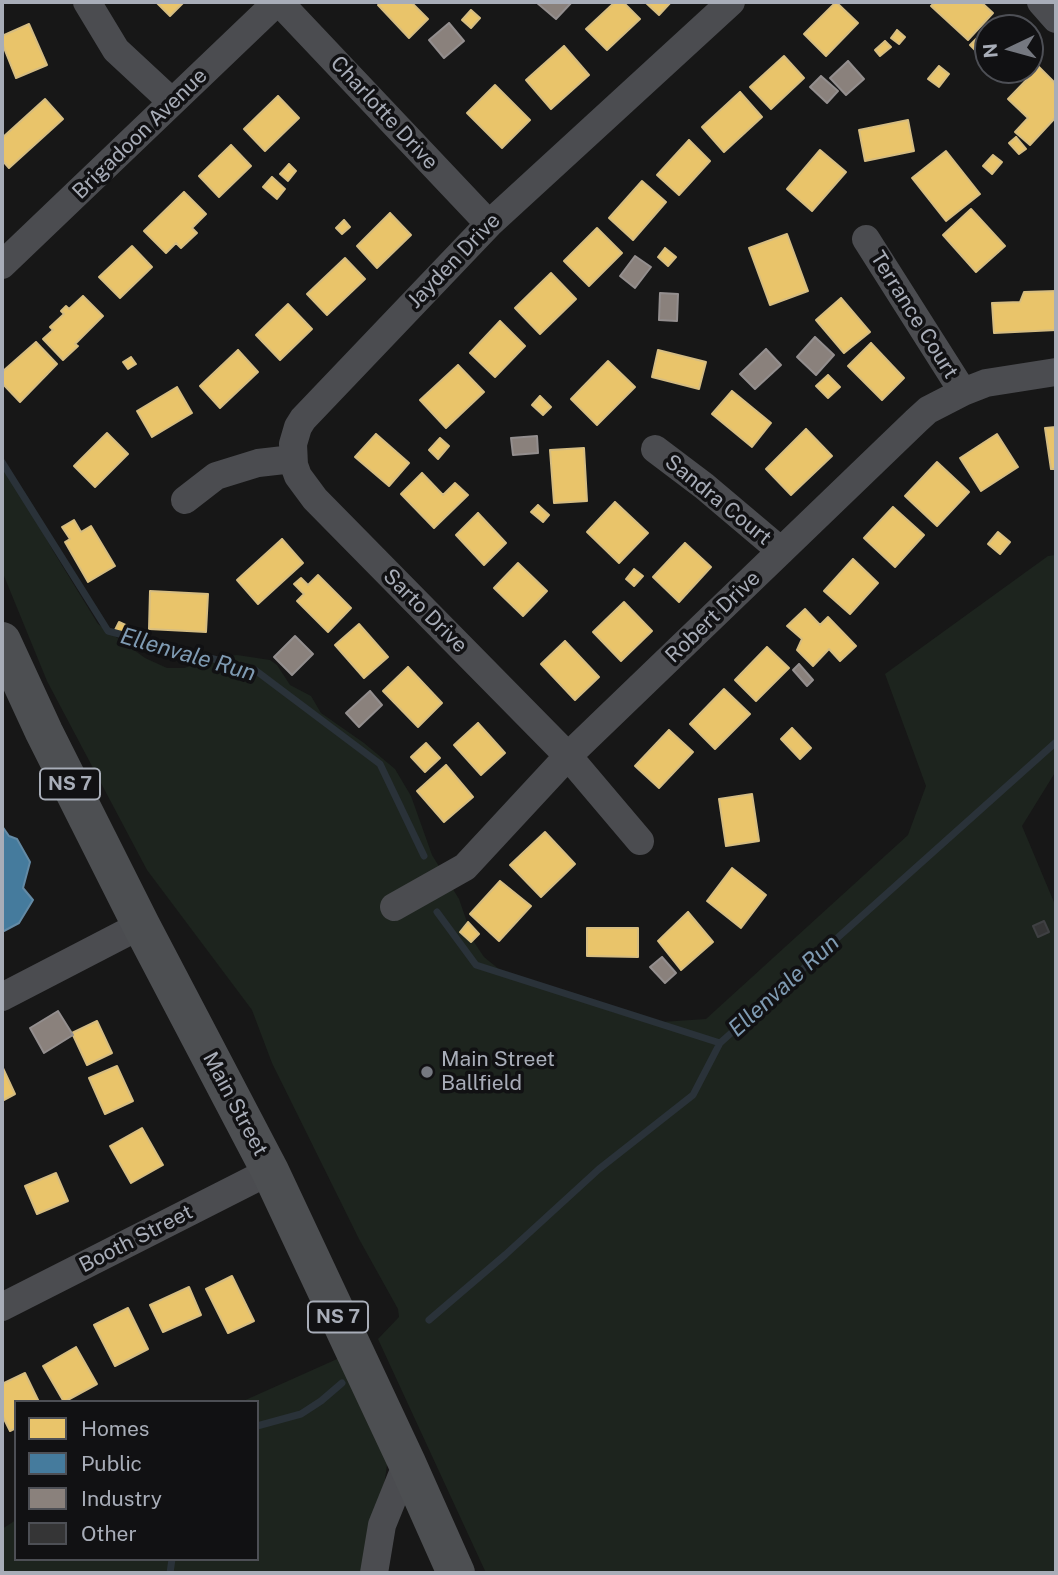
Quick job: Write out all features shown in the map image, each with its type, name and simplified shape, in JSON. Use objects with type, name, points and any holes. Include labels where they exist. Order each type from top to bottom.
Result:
[{"type":"main road","name":"Main Street","points":[[2,641],[44,732],[141,925],[270,1171],[456,1573]]},
{"type":"street","points":[[87,2],[116,50],[172,102]]},
{"type":"street","name":"Brigadoon Avenue","points":[[2,265],[278,2]]},
{"type":"street","name":"Charlotte Drive","points":[[278,2],[489,224]]},
{"type":"street","name":"Jayden Drive","points":[[293,459],[293,444],[303,419],[489,224],[730,2]]},
{"type":"street","points":[[1041,2],[1056,19]]},
{"type":"street","name":"Terrance Court","points":[[866,239],[962,392]]},
{"type":"street","name":"Robert Drive","points":[[394,908],[465,867],[568,756],[928,410],[986,383],[1056,372]]},
{"type":"street","name":"Sandra Court","points":[[655,449],[781,551]]},
{"type":"street","points":[[185,500],[216,475],[258,463],[293,459]]},
{"type":"street","name":"Sarto Drive","points":[[293,459],[298,476],[315,499],[568,756],[640,841]]},
{"type":"street","points":[[2,997],[141,925]]},
{"type":"street","name":"Booth Street","points":[[2,1307],[270,1171]]},
{"type":"street","points":[[374,1573],[382,1525],[407,1463]]},
{"type":"shaded area","points":[[2,456],[52,549],[98,624],[145,658],[167,668],[184,668],[237,655],[270,660],[277,665],[290,685],[311,696],[321,713],[395,769],[411,796],[432,855],[459,899],[474,942],[484,957],[500,970],[616,1013],[661,1022],[706,1019],[908,835],[926,786],[885,674],[1048,556],[1056,555],[1056,771],[1022,826],[1056,907],[1056,1573],[486,1573],[378,1339],[399,1317],[398,1309],[359,1239],[272,1063],[252,1010],[147,870],[47,681],[2,571]]},
{"type":"shaded area","points":[[355,1351],[391,1436],[372,1573],[2,1573],[2,1529],[14,1521],[14,1561],[259,1561],[259,1400],[245,1400]]},
{"type":"building: Homes","points":[[156,2],[184,2],[170,16]]},
{"type":"building: Homes","points":[[382,2],[411,2],[428,19],[409,38],[378,5]]},
{"type":"building: Homes","points":[[615,2],[623,2],[640,19],[607,50],[586,29]]},
{"type":"building: Homes","points":[[645,2],[671,2],[659,15]]},
{"type":"building: Homes","points":[[836,2],[858,23],[826,56],[804,34]]},
{"type":"building: Homes","points":[[935,2],[981,2],[993,13],[974,14],[974,34],[968,40],[931,6]]},
{"type":"building: Homes","points":[[471,10],[480,18],[471,28],[462,20]]},
{"type":"building: Homes","points":[[29,24],[47,65],[16,78],[2,43],[2,36]]},
{"type":"building: Homes","points":[[897,30],[905,37],[899,44],[891,38]]},
{"type":"building: Homes","points":[[885,41],[891,47],[880,56],[875,50]]},
{"type":"building: Homes","points":[[564,46],[589,75],[551,109],[526,80]]},
{"type":"building: Homes","points":[[784,56],[804,78],[771,109],[750,87]]},
{"type":"building: Homes","points":[[939,66],[949,74],[939,87],[928,79]]},
{"type":"building: Homes","points":[[1044,72],[1056,84],[1056,117],[1030,145],[1015,132],[1028,118],[1008,99],[1023,84],[1044,84]]},
{"type":"building: Homes","points":[[495,85],[530,120],[502,148],[467,113]]},
{"type":"building: Homes","points":[[740,92],[762,117],[724,152],[702,127]]},
{"type":"building: Homes","points":[[278,96],[299,118],[265,151],[244,129]]},
{"type":"building: Homes","points":[[45,99],[63,119],[9,168],[2,160],[2,138]]},
{"type":"building: Homes","points":[[908,120],[914,151],[865,161],[859,130]]},
{"type":"building: Homes","points":[[1016,137],[1026,149],[1019,154],[1009,143]]},
{"type":"building: Homes","points":[[689,140],[710,161],[679,195],[657,175]]},
{"type":"building: Homes","points":[[231,145],[251,166],[219,197],[199,176]]},
{"type":"building: Homes","points":[[820,150],[846,172],[812,211],[787,189]]},
{"type":"building: Homes","points":[[946,151],[980,194],[946,221],[912,178]]},
{"type":"building: Homes","points":[[993,155],[1002,162],[992,174],[983,166]]},
{"type":"building: Homes","points":[[289,164],[296,171],[288,181],[280,174]]},
{"type":"building: Homes","points":[[272,177],[285,189],[277,199],[263,187]]},
{"type":"building: Homes","points":[[642,181],[666,202],[633,240],[609,218]]},
{"type":"building: Homes","points":[[184,192],[206,214],[192,228],[197,233],[181,248],[176,243],[166,253],[144,231]]},
{"type":"building: Homes","points":[[971,209],[1005,246],[976,272],[943,235]]},
{"type":"building: Homes","points":[[390,213],[411,235],[377,268],[357,246]]},
{"type":"building: Homes","points":[[344,220],[350,227],[342,234],[336,228]]},
{"type":"building: Homes","points":[[597,228],[622,253],[589,286],[564,261]]},
{"type":"building: Homes","points":[[787,234],[808,291],[770,305],[749,248]]},
{"type":"building: Homes","points":[[132,246],[152,267],[120,298],[99,277]]},
{"type":"building: Homes","points":[[665,248],[676,257],[668,266],[658,257]]},
{"type":"building: Homes","points":[[345,258],[365,279],[327,315],[307,294]]},
{"type":"building: Homes","points":[[551,273],[576,299],[540,334],[515,308]]},
{"type":"building: Homes","points":[[1056,291],[1056,330],[994,333],[992,303],[1020,302],[1024,292]]},
{"type":"building: Homes","points":[[83,296],[103,316],[63,360],[43,339],[53,330],[50,327],[64,314],[61,311],[66,306],[69,309]]},
{"type":"building: Homes","points":[[841,298],[870,332],[844,353],[816,320]]},
{"type":"building: Homes","points":[[288,304],[312,329],[280,360],[256,335]]},
{"type":"building: Homes","points":[[500,321],[525,346],[495,377],[470,353]]},
{"type":"building: Homes","points":[[36,342],[57,364],[20,402],[2,383],[2,372]]},
{"type":"building: Homes","points":[[871,343],[904,378],[882,400],[848,366]]},
{"type":"building: Homes","points":[[238,350],[258,372],[220,408],[200,386]]},
{"type":"building: Homes","points":[[658,350],[706,362],[699,389],[652,377]]},
{"type":"building: Homes","points":[[131,357],[136,364],[128,369],[123,362]]},
{"type":"building: Homes","points":[[608,361],[635,387],[597,425],[571,399]]},
{"type":"building: Homes","points":[[458,365],[484,392],[446,428],[420,400]]},
{"type":"building: Homes","points":[[828,375],[840,387],[828,398],[816,386]]},
{"type":"building: Homes","points":[[177,387],[192,413],[152,437],[137,411]]},
{"type":"building: Homes","points":[[732,391],[771,423],[752,447],[712,414]]},
{"type":"building: Homes","points":[[540,396],[551,407],[543,415],[532,405]]},
{"type":"building: Homes","points":[[1056,427],[1056,469],[1051,469],[1045,428]]},
{"type":"building: Homes","points":[[806,429],[832,456],[791,495],[766,469]]},
{"type":"building: Homes","points":[[107,433],[128,454],[95,487],[74,466]]},
{"type":"building: Homes","points":[[376,434],[409,463],[389,486],[355,457]]},
{"type":"building: Homes","points":[[997,434],[1018,467],[981,491],[960,458]]},
{"type":"building: Homes","points":[[440,438],[449,446],[438,459],[429,450]]},
{"type":"building: Homes","points":[[584,448],[587,501],[554,503],[550,450]]},
{"type":"building: Homes","points":[[937,462],[969,492],[937,526],[905,496]]},
{"type":"building: Homes","points":[[422,473],[443,495],[455,483],[468,495],[434,528],[401,494]]},
{"type":"building: Homes","points":[[615,502],[648,533],[619,563],[587,532]]},
{"type":"building: Homes","points":[[538,505],[549,515],[543,522],[531,512]]},
{"type":"building: Homes","points":[[893,507],[924,535],[895,567],[864,538]]},
{"type":"building: Homes","points":[[478,513],[506,543],[484,565],[456,535]]},
{"type":"building: Homes","points":[[74,520],[81,532],[91,526],[115,566],[88,582],[65,542],[70,539],[62,527]]},
{"type":"building: Homes","points":[[998,532],[1010,542],[1000,554],[988,544]]},
{"type":"building: Homes","points":[[282,539],[303,563],[258,604],[237,580]]},
{"type":"building: Homes","points":[[685,543],[711,567],[679,602],[653,577]]},
{"type":"building: Homes","points":[[853,559],[878,583],[850,614],[824,591]]},
{"type":"building: Homes","points":[[518,563],[547,591],[523,616],[494,588]]},
{"type":"building: Homes","points":[[634,569],[643,576],[634,586],[626,579]]},
{"type":"building: Homes","points":[[318,575],[351,608],[328,632],[297,601],[304,594],[294,584],[301,578],[308,585]]},
{"type":"building: Homes","points":[[150,591],[208,594],[206,632],[149,629]]},
{"type":"building: Homes","points":[[624,602],[652,631],[621,661],[593,632]]},
{"type":"building: Homes","points":[[805,609],[820,625],[828,617],[856,646],[840,661],[829,649],[813,666],[797,650],[802,639],[787,626]]},
{"type":"building: Homes","points":[[119,622],[130,627],[126,637],[114,632]]},
{"type":"building: Homes","points":[[359,624],[388,657],[364,678],[335,645]]},
{"type":"building: Homes","points":[[565,641],[599,677],[575,700],[541,664]]},
{"type":"building: Homes","points":[[767,647],[789,668],[756,701],[735,680]]},
{"type":"building: Homes","points":[[408,667],[442,703],[418,727],[383,691]]},
{"type":"building: Homes","points":[[724,689],[750,714],[715,749],[690,724]]},
{"type":"building: Homes","points":[[478,723],[505,753],[481,775],[454,745]]},
{"type":"building: Homes","points":[[792,728],[811,748],[800,759],[781,739]]},
{"type":"building: Homes","points":[[669,730],[693,752],[659,788],[635,766]]},
{"type":"building: Homes","points":[[426,743],[440,758],[425,772],[411,757]]},
{"type":"building: Homes","points":[[446,765],[473,797],[444,822],[417,791]]},
{"type":"building: Homes","points":[[752,794],[759,841],[726,846],[719,799]]},
{"type":"building: Homes","points":[[545,832],[575,864],[541,897],[510,865]]},
{"type":"building: Homes","points":[[732,868],[766,895],[741,928],[707,901]]},
{"type":"building: Homes","points":[[500,881],[531,906],[499,941],[470,914]]},
{"type":"building: Homes","points":[[688,912],[713,942],[681,970],[658,941]]},
{"type":"building: Homes","points":[[468,922],[479,934],[471,942],[460,932]]},
{"type":"building: Homes","points":[[587,928],[638,928],[638,957],[587,956]]},
{"type":"building: Homes","points":[[97,1021],[112,1053],[87,1065],[72,1033]]},
{"type":"building: Homes","points":[[2,1066],[15,1094],[2,1101]]},
{"type":"building: Homes","points":[[117,1066],[133,1101],[105,1114],[89,1078]]},
{"type":"building: Homes","points":[[142,1128],[163,1165],[131,1183],[110,1146]]},
{"type":"building: Homes","points":[[56,1173],[68,1201],[37,1214],[25,1186]]},
{"type":"building: Homes","points":[[232,1276],[254,1321],[228,1333],[206,1289]]},
{"type":"building: Homes","points":[[189,1287],[201,1315],[163,1332],[150,1305]]},
{"type":"building: Homes","points":[[128,1308],[148,1349],[115,1366],[94,1325]]},
{"type":"building: Homes","points":[[76,1347],[97,1384],[63,1400],[43,1366]]},
{"type":"building: Homes","points":[[25,1373],[38,1400],[14,1400],[14,1429],[10,1431],[2,1415],[2,1384]]},
{"type":"building: Public","points":[[2,826],[9,836],[17,839],[30,862],[23,888],[33,900],[19,923],[2,932]]},
{"type":"building: Industry","points":[[536,2],[572,2],[556,19]]},
{"type":"building: Industry","points":[[449,23],[464,41],[444,58],[429,40]]},
{"type":"building: Industry","points":[[848,61],[864,79],[846,95],[830,78]]},
{"type":"building: Industry","points":[[821,76],[838,91],[827,103],[810,87]]},
{"type":"building: Industry","points":[[635,256],[651,267],[635,288],[620,276]]},
{"type":"building: Industry","points":[[660,293],[678,294],[677,321],[659,320]]},
{"type":"building: Industry","points":[[815,337],[834,355],[816,375],[797,357]]},
{"type":"building: Industry","points":[[766,349],[781,365],[755,389],[740,374]]},
{"type":"building: Industry","points":[[537,436],[538,453],[513,455],[511,438]]},
{"type":"building: Industry","points":[[295,636],[313,654],[292,675],[274,657]]},
{"type":"building: Industry","points":[[799,664],[813,680],[807,686],[793,670]]},
{"type":"building: Industry","points":[[370,691],[382,705],[359,727],[346,713]]},
{"type":"building: Industry","points":[[662,957],[676,973],[665,983],[650,967]]},
{"type":"building: Industry","points":[[58,1011],[73,1035],[44,1053],[30,1028]]},
{"type":"building: Other","points":[[1044,921],[1049,932],[1038,937],[1033,926]]},
{"type":"waterway","name":"Ellenvale Run","points":[[2,462],[108,631],[255,670],[380,764],[424,856]]},
{"type":"waterway","name":"Ellenvale Run","points":[[437,912],[476,965],[720,1043],[1056,742]]},
{"type":"waterway","points":[[429,1320],[599,1169],[693,1095],[720,1043]]},
{"type":"waterway","points":[[259,1425],[301,1414],[342,1383]]},
{"type":"waterway","points":[[170,1573],[172,1561]]},
{"type":"place","name":"Main Street Ballfield","points":[[427,1072]]}]
